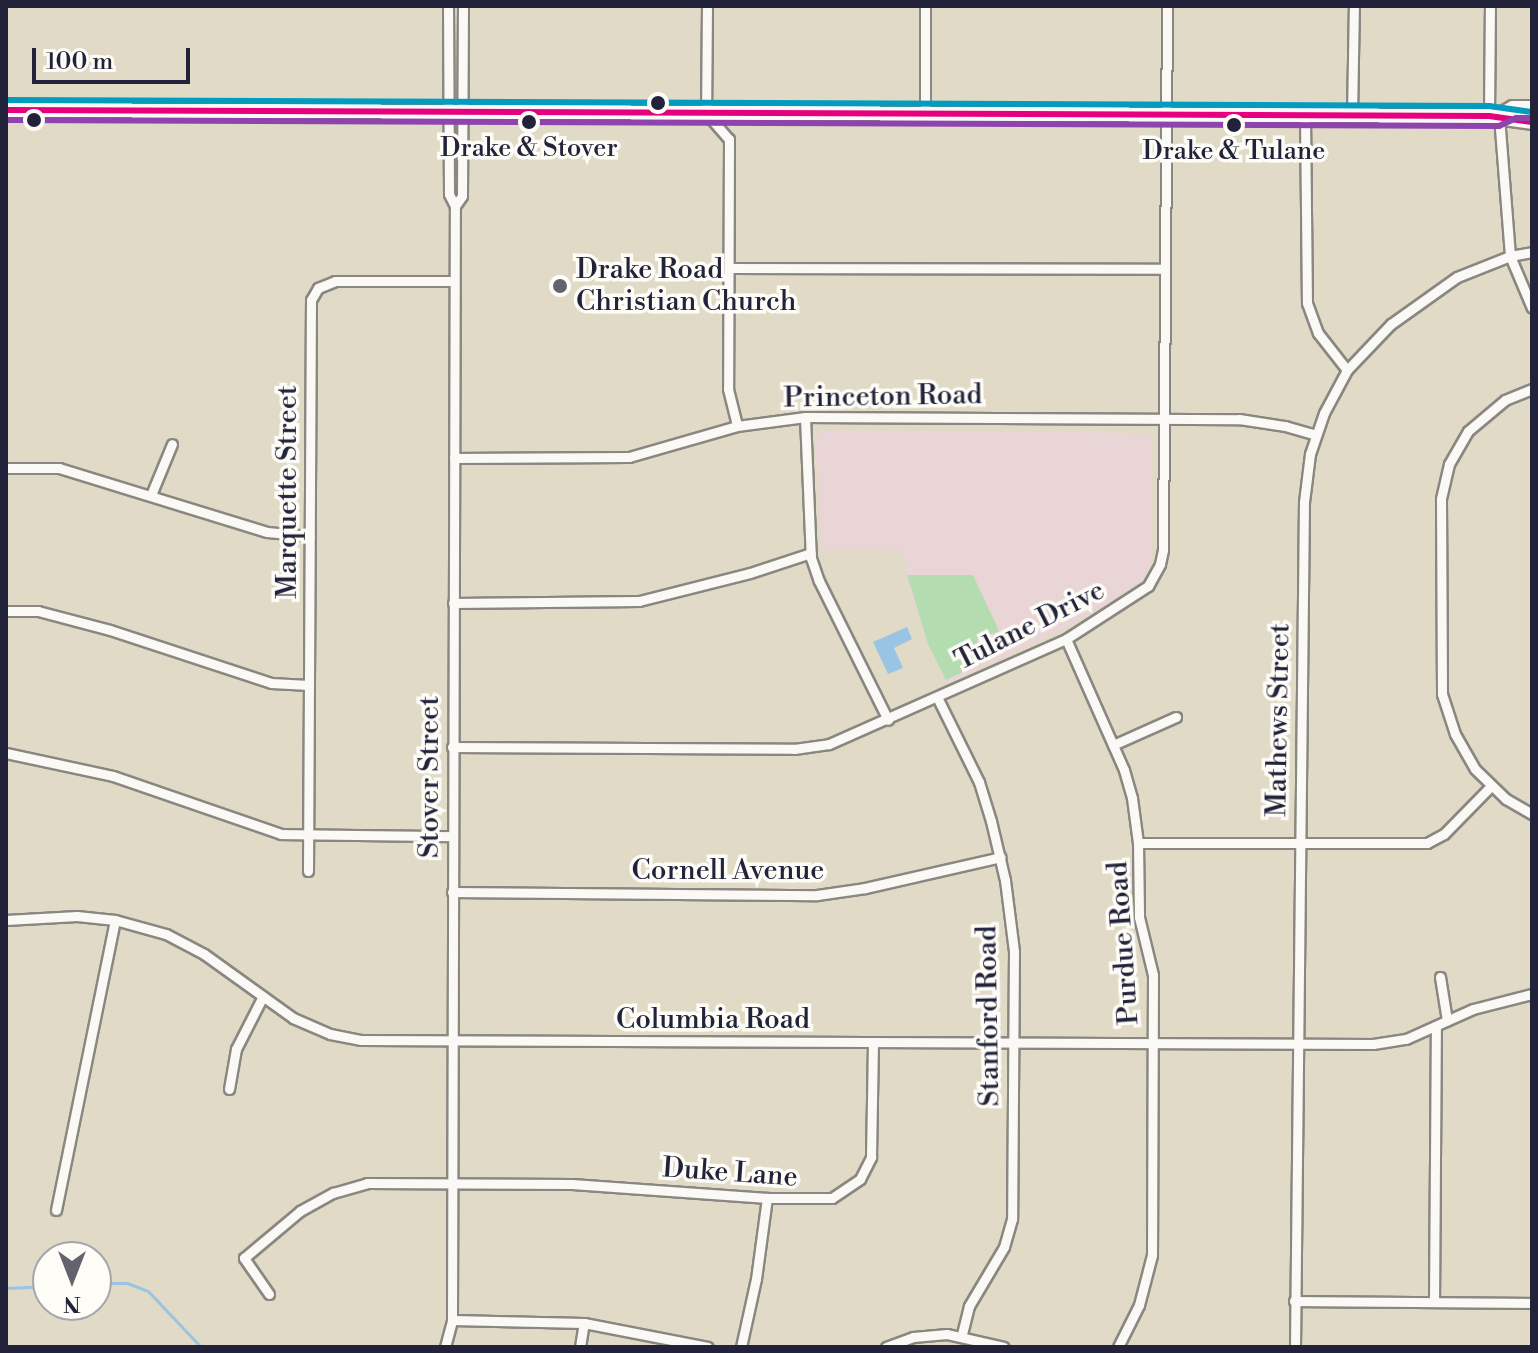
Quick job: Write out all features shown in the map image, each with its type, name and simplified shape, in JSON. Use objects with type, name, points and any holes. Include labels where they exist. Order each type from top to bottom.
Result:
[{"type":"main road","points":[[1494,116],[1513,108],[1532,108]]},
{"type":"main road","points":[[6,110],[1494,116],[1532,122]]},
{"type":"street","name":"Stover Street","points":[[445,1347],[452,1320],[455,206],[462,196],[448,6]]},
{"type":"street","name":"Stover Street","points":[[455,112],[463,6]]},
{"type":"street","points":[[707,6],[706,113],[729,139],[728,389],[737,426]]},
{"type":"street","points":[[925,6],[925,114]]},
{"type":"street","name":"Tulane Drive","points":[[452,747],[794,749],[829,744],[1066,639],[1139,594],[1160,564],[1167,6]]},
{"type":"street","points":[[1352,116],[1354,6]]},
{"type":"street","points":[[1490,6],[1494,116],[1510,256],[1532,308]]},
{"type":"street","points":[[1305,115],[1307,303],[1318,333],[1347,370],[1411,307],[1457,277],[1510,256],[1532,252]]},
{"type":"street","points":[[729,268],[1165,269]]},
{"type":"street","name":"Marquette Street","points":[[308,871],[311,300],[318,288],[335,281],[454,281]]},
{"type":"street","name":"Mathews Street","points":[[1295,1347],[1304,502],[1316,435],[1347,370]]},
{"type":"street","points":[[1532,389],[1496,405],[1468,431],[1449,464],[1441,499],[1442,694],[1464,752],[1491,786],[1532,814]]},
{"type":"street","points":[[805,417],[811,553],[819,581],[888,720]]},
{"type":"street","name":"Princeton Road","points":[[454,458],[629,457],[737,426],[805,417],[1239,419],[1285,426],[1316,435]]},
{"type":"street","points":[[151,495],[172,444]]},
{"type":"street","points":[[6,468],[59,468],[267,532],[310,536]]},
{"type":"street","points":[[453,603],[639,601],[750,573],[811,553]]},
{"type":"street","points":[[6,611],[38,611],[110,630],[271,683],[309,685]]},
{"type":"street","name":"Purdue Road","points":[[1066,639],[1113,745],[1132,798],[1138,843],[1139,917],[1153,975],[1152,1255],[1139,1305],[1118,1347]]},
{"type":"street","name":"Stanford Road","points":[[937,697],[979,782],[1001,857],[1014,951],[1012,1219],[1004,1247],[969,1306],[962,1335]]},
{"type":"street","points":[[1113,745],[1176,717]]},
{"type":"street","points":[[6,753],[113,776],[281,834],[452,836]]},
{"type":"street","points":[[1138,843],[1427,843],[1444,834],[1491,786]]},
{"type":"street","name":"Cornell Avenue","points":[[452,892],[817,895],[865,888],[1001,857]]},
{"type":"street","name":"Columbia Road","points":[[6,920],[48,916],[115,920],[152,930],[187,944],[302,1023],[339,1036],[451,1041],[1390,1043],[1495,1001],[1532,994]]},
{"type":"street","points":[[56,1210],[115,920]]},
{"type":"street","points":[[1440,977],[1447,1020]]},
{"type":"street","points":[[229,1089],[236,1049],[263,996]]},
{"type":"street","points":[[1434,1302],[1436,1026]]},
{"type":"street","name":"Duke Lane","points":[[269,1294],[244,1258],[317,1200],[367,1183],[572,1184],[767,1198],[832,1198],[860,1179],[873,1147],[873,1042]]},
{"type":"street","points":[[741,1347],[756,1279],[767,1198]]},
{"type":"street","points":[[1294,1301],[1532,1303]]},
{"type":"street","points":[[452,1320],[584,1323],[708,1347]]},
{"type":"street","points":[[580,1347],[584,1323]]},
{"type":"street","points":[[886,1347],[913,1337],[962,1335],[1004,1347]]},
{"type":"shaded area","points":[[821,430],[1148,433],[1152,438],[1152,556],[1148,571],[1139,584],[1064,629],[948,684],[928,644],[910,592],[903,551],[822,549],[815,442]]},
{"type":"green space","points":[[907,575],[973,575],[999,631],[977,640],[987,661],[946,680],[928,644]]},
{"type":"water","points":[[907,627],[912,639],[894,648],[903,668],[888,674],[873,642]]},
{"type":"waterway","points":[[112,1283],[127,1283],[148,1291],[201,1347]]},
{"type":"waterway","points":[[6,1288],[32,1287]]},
{"type":"transit line","points":[[6,100],[1489,106],[1532,112]]},
{"type":"transit line","points":[[6,110],[1489,116],[1532,122]]},
{"type":"transit line","points":[[6,120],[1499,126],[1516,118],[1532,118]]},
{"type":"place","name":"Drake & Stover","points":[[529,122]]},
{"type":"place","name":"Drake & Tulane","points":[[1234,125]]},
{"type":"place","name":"Drake Road Christian Church","points":[[560,286]]}]
